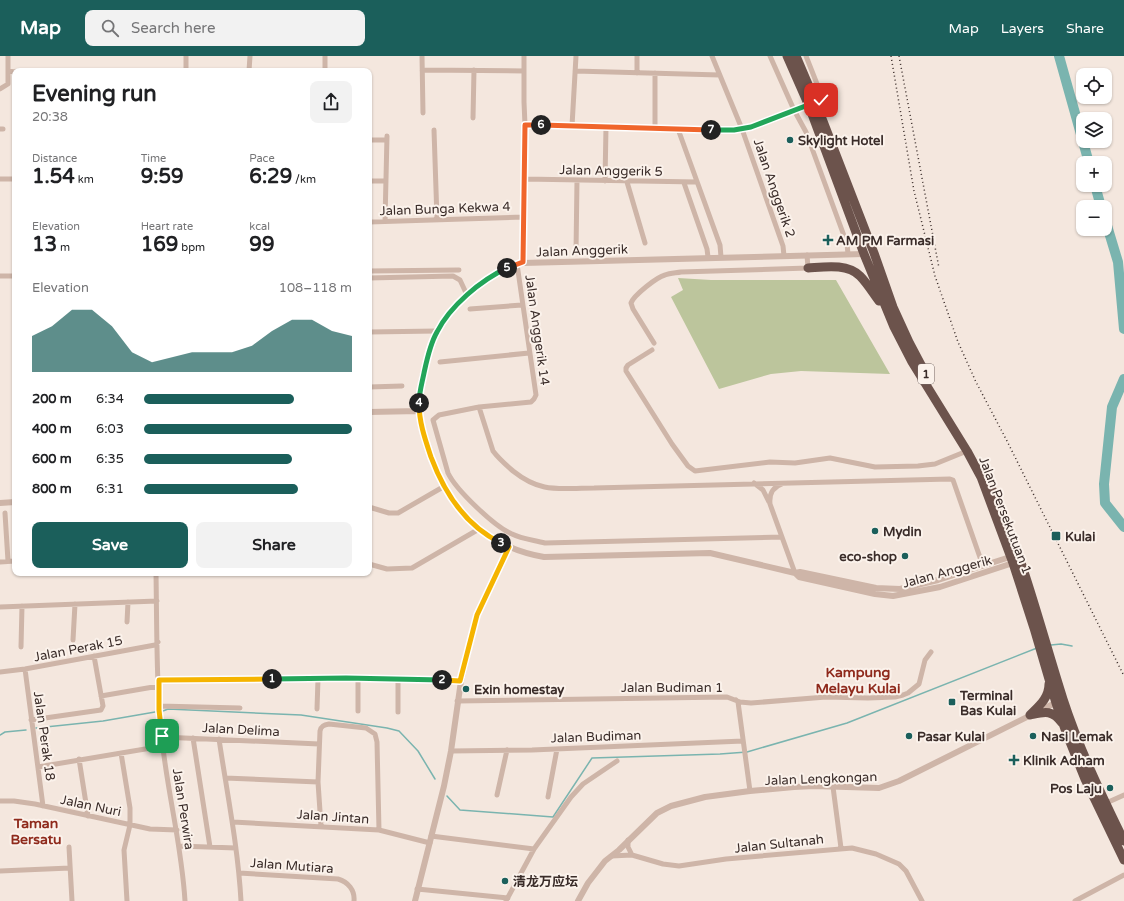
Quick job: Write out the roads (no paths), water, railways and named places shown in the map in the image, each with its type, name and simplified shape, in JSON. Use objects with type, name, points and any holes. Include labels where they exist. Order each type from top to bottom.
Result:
[{"type":"highway","name":"Jalan Persekutuan 1","points":[[787,56],[813,104],[874,253],[893,307],[918,359],[972,449],[992,488],[1020,559],[1042,642],[1050,683],[1074,729],[1124,860]]},
{"type":"highway","name":"Jalan Persekutuan 1","points":[[796,56],[864,254],[886,310],[912,362],[967,451],[981,478],[1042,642]]},
{"type":"highway","points":[[808,268],[841,267],[855,271],[860,275],[886,310]]},
{"type":"highway","name":"Jalan Persekutuan 1","points":[[1045,655],[1060,701],[1066,732],[1102,805],[1124,841]]},
{"type":"highway","points":[[1030,715],[1045,698],[1050,683]]},
{"type":"highway","points":[[1030,715],[1050,712],[1061,721],[1066,732]]},
{"type":"street","points":[[0,89],[8,84],[8,56]]},
{"type":"street","points":[[186,56],[186,68]]},
{"type":"street","points":[[250,56],[250,68]]},
{"type":"street","points":[[325,56],[325,68]]},
{"type":"street","points":[[422,56],[423,113]]},
{"type":"street","name":"Jalan Anggerik 14","points":[[479,408],[531,402],[536,395],[522,305],[520,263],[524,179],[524,56]]},
{"type":"street","points":[[572,126],[576,56]]},
{"type":"street","points":[[637,56],[637,73]]},
{"type":"street","name":"Jalan Anggerik 2","points":[[712,56],[742,129],[783,246],[784,256]]},
{"type":"street","points":[[770,56],[794,110],[806,132],[847,244],[848,254]]},
{"type":"street","points":[[525,125],[742,129],[821,100],[822,97],[806,56]]},
{"type":"street","points":[[422,70],[524,71]]},
{"type":"street","points":[[473,118],[474,70]]},
{"type":"street","points":[[8,71],[12,72]]},
{"type":"street","points":[[575,71],[720,75]]},
{"type":"street","points":[[655,73],[655,128]]},
{"type":"street","points":[[605,181],[606,127]]},
{"type":"street","points":[[678,129],[720,245],[721,257]]},
{"type":"street","points":[[434,130],[437,219]]},
{"type":"street","points":[[372,140],[387,138],[385,221]]},
{"type":"street","points":[[0,179],[12,179]]},
{"type":"street","name":"Jalan Anggerik 5","points":[[524,179],[684,183],[697,182]]},
{"type":"street","points":[[576,180],[576,252]]},
{"type":"street","points":[[372,181],[386,181]]},
{"type":"street","points":[[627,182],[645,243]]},
{"type":"street","points":[[684,183],[707,249],[708,257]]},
{"type":"street","name":"Jalan Bunga Kekwa 4","points":[[372,222],[523,216]]},
{"type":"street","name":"Jalan Anggerik","points":[[864,254],[520,263],[498,272],[467,295],[455,307],[437,331],[428,358],[420,390],[419,411],[422,431],[437,473],[444,487],[458,508],[479,529],[509,547],[529,554],[553,557],[710,553],[795,573],[800,572],[893,596],[940,587],[1012,560]]},
{"type":"street","points":[[654,343],[633,309],[631,303],[634,298],[659,277],[666,274],[681,272],[808,268],[807,255]]},
{"type":"street","points":[[372,271],[459,270]]},
{"type":"street","points":[[0,276],[12,276]]},
{"type":"street","points":[[372,278],[453,276],[460,280],[467,295]]},
{"type":"street","points":[[470,309],[522,305]]},
{"type":"street","points":[[372,332],[437,331]]},
{"type":"street","points":[[652,350],[628,365],[626,371],[676,450],[688,466],[695,471],[770,462],[795,463],[830,458],[875,467],[918,466],[935,464],[967,451]]},
{"type":"street","points":[[440,362],[529,353]]},
{"type":"street","points":[[372,387],[402,386]]},
{"type":"street","points":[[782,537],[545,543],[512,534],[487,516],[451,478],[435,428],[434,420],[439,415],[479,408],[496,456],[524,479],[542,487],[594,488],[950,479],[953,480],[983,566]]},
{"type":"street","points":[[372,412],[419,411]]},
{"type":"street","points":[[770,504],[770,495],[773,489],[779,484],[788,482]]},
{"type":"street","points":[[754,483],[764,490],[795,573]]},
{"type":"street","points":[[372,508],[389,513],[398,513],[444,487]]},
{"type":"street","points":[[0,503],[12,502]]},
{"type":"street","points":[[5,513],[8,561]]},
{"type":"street","points":[[372,565],[387,569],[412,568],[479,529]]},
{"type":"street","points":[[415,901],[444,786],[451,751],[460,681],[477,615],[509,547]]},
{"type":"street","name":"Jalan Anggerik","points":[[875,591],[900,588],[938,580],[983,566],[1012,560]]},
{"type":"street","points":[[0,562],[12,561]]},
{"type":"street","name":"Jalan Perwira","points":[[156,576],[159,711],[163,746],[184,875],[185,901]]},
{"type":"street","points":[[0,607],[157,601]]},
{"type":"street","points":[[127,622],[128,602]]},
{"type":"street","points":[[73,640],[75,604]]},
{"type":"street","points":[[21,647],[22,606]]},
{"type":"street","name":"Jalan Perak 15","points":[[0,672],[155,645],[158,642]]},
{"type":"street","name":"Jalan Budiman 1","points":[[457,701],[727,697],[740,702],[751,703],[826,697],[895,697],[908,693],[919,684],[925,660],[931,652]]},
{"type":"street","points":[[31,720],[100,711],[102,706],[101,696],[94,656]]},
{"type":"street","name":"Jalan Perak 18","points":[[24,669],[43,806]]},
{"type":"street","points":[[101,696],[159,683],[318,678],[433,679],[460,681]]},
{"type":"street","points":[[317,710],[318,678]]},
{"type":"street","points":[[358,678],[358,711]]},
{"type":"street","points":[[398,679],[398,712]]},
{"type":"street","points":[[735,700],[738,702],[750,791]]},
{"type":"street","name":"Jalan Lengkongan","points":[[578,901],[600,866],[657,813],[672,806],[705,797],[794,787],[879,788],[890,785],[1060,701]]},
{"type":"street","points":[[159,711],[240,708]]},
{"type":"street","points":[[321,826],[318,782],[319,744],[321,727],[329,724],[366,728],[376,734],[379,830]]},
{"type":"street","name":"Jalan Delima","points":[[162,736],[319,744]]},
{"type":"street","points":[[192,738],[210,847]]},
{"type":"street","points":[[220,739],[233,822],[241,901]]},
{"type":"street","name":"Jalan Budiman","points":[[451,751],[557,749],[743,741]]},
{"type":"street","points":[[38,767],[163,746]]},
{"type":"street","points":[[548,797],[557,749]]},
{"type":"street","points":[[496,795],[507,750]]},
{"type":"street","points":[[121,753],[130,808],[130,825],[124,850],[128,901]]},
{"type":"street","points":[[79,759],[88,816]]},
{"type":"street","points":[[417,889],[507,900],[534,849],[571,797],[583,784],[617,761]]},
{"type":"street","points":[[225,778],[318,782]]},
{"type":"street","points":[[833,787],[841,848]]},
{"type":"street","points":[[1102,805],[1124,795]]},
{"type":"street","name":"Jalan Nuri","points":[[0,801],[14,801],[43,806],[150,829],[177,830]]},
{"type":"street","name":"Jalan Jintan","points":[[233,822],[379,830],[430,844]]},
{"type":"street","points":[[431,836],[534,849]]},
{"type":"street","points":[[628,840],[628,848],[632,855]]},
{"type":"street","points":[[179,846],[236,848]]},
{"type":"street","points":[[69,847],[72,901]]},
{"type":"street","name":"Jalan Sultanah","points":[[611,856],[632,855],[663,864],[679,866],[726,859],[852,848],[876,854],[899,864],[906,870],[922,901]]},
{"type":"street","points":[[0,871],[70,868]]},
{"type":"street","name":"Jalan Mutiara","points":[[239,873],[338,879],[349,885],[355,896],[354,901]]},
{"type":"street","points":[[1075,901],[1124,875]]},
{"type":"waterway","points":[[1059,56],[1087,156]]},
{"type":"waterway","points":[[1097,192],[1099,200]]},
{"type":"waterway","points":[[1110,236],[1118,262],[1124,329]]},
{"type":"waterway","points":[[1124,379],[1112,407],[1104,484],[1105,503],[1124,527]]},
{"type":"waterway","points":[[1051,645],[1061,644],[1072,646]]},
{"type":"waterway","points":[[447,796],[460,810],[553,817],[592,758],[747,752],[847,723],[1037,648]]},
{"type":"waterway","points":[[163,711],[168,709],[301,715],[387,728],[399,731],[418,751],[435,779]]},
{"type":"waterway","points":[[36,728],[103,721],[155,712]]},
{"type":"waterway","points":[[0,735],[5,732],[26,730]]},
{"type":"railway","points":[[891,56],[914,191],[935,276],[958,342],[976,382],[1124,676]]},
{"type":"railway","points":[[899,56],[939,268]]},
{"type":"place","name":"Skylight Hotel","points":[[790,140]]},
{"type":"place","name":"AM PM Farmasi","points":[[828,240]]},
{"type":"place","name":"Mydin","points":[[875,531]]},
{"type":"place","name":"Kulai","points":[[1056,536]]},
{"type":"place","name":"eco-shop","points":[[905,556]]},
{"type":"place","name":"Exin homestay","points":[[466,689]]},
{"type":"place","name":"Terminal Bas Kulai","points":[[952,702]]},
{"type":"place","name":"Pasar Kulai","points":[[909,736]]},
{"type":"place","name":"Nasi Lemak","points":[[1033,736]]},
{"type":"place","name":"Klinik Adham","points":[[1014,760]]},
{"type":"place","name":"Pos Laju","points":[[1110,788]]},
{"type":"place","name":"清龙万应坛","points":[[505,881]]},
{"type":"district","name":"Kampung Melayu Kulai","points":[[858,680]]},
{"type":"district","name":"Taman Bersatu","points":[[36,832]]}]
